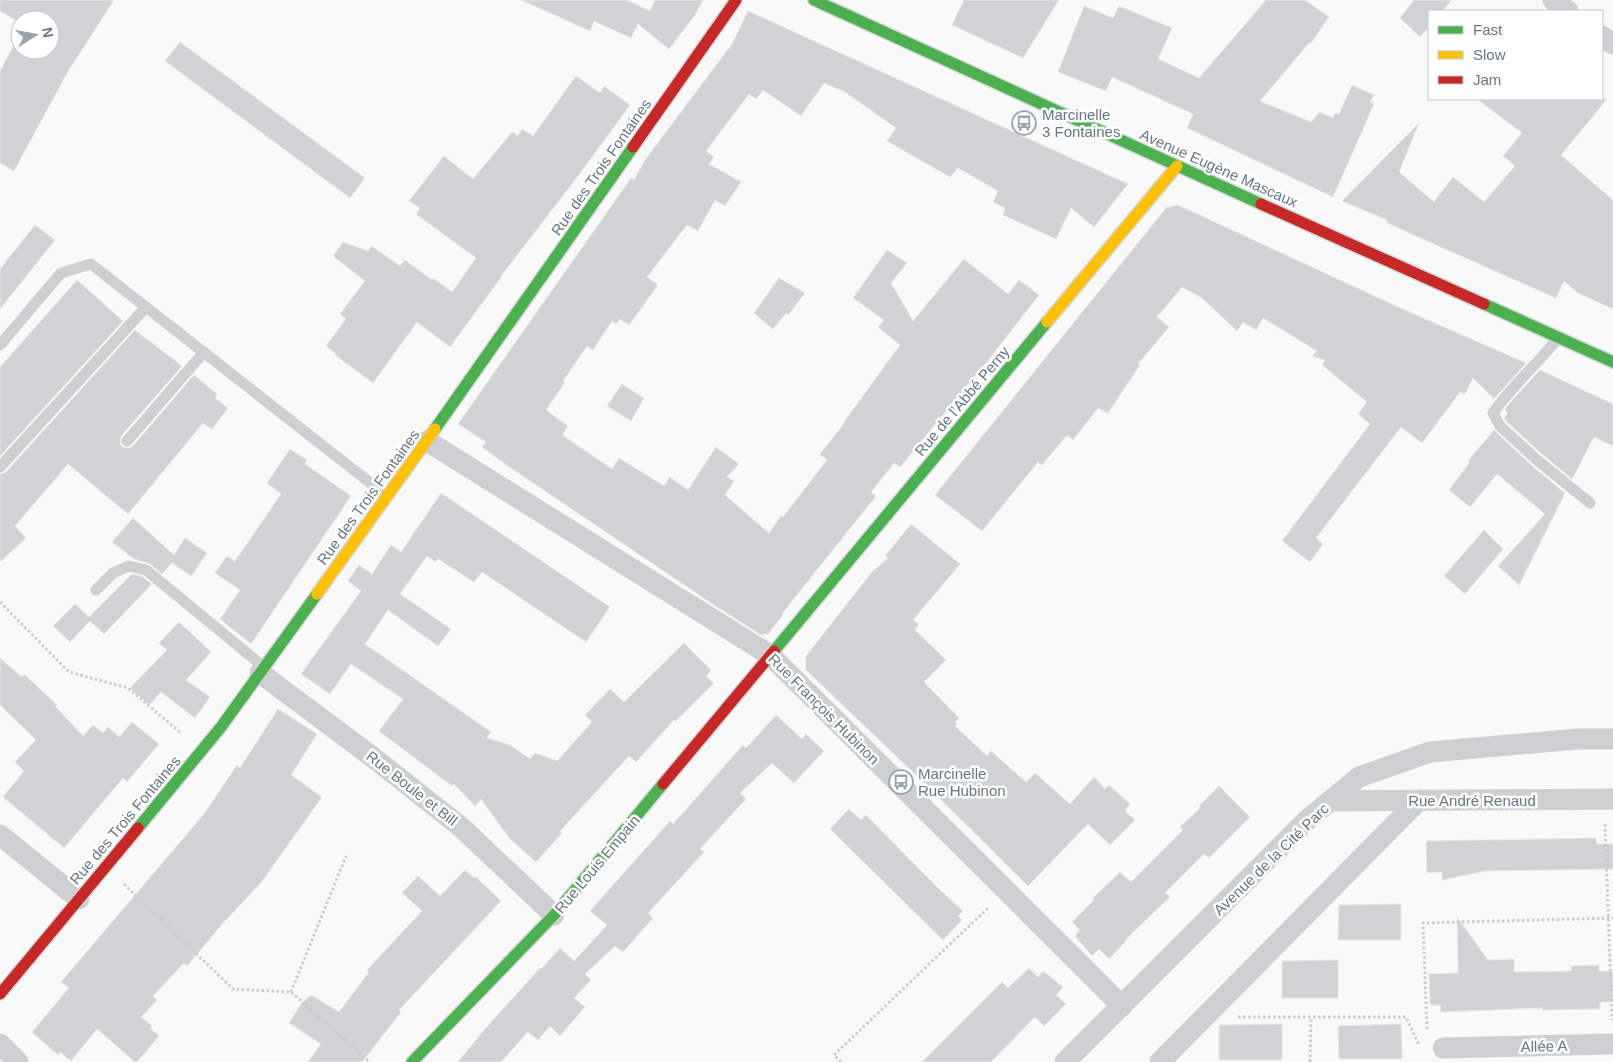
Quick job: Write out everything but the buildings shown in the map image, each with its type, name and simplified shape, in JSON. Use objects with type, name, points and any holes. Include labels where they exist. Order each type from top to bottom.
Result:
[{"type":"street","name":"Rue des Trois Fontaines","points":[[0,994],[221,727],[427,441],[736,0]]},
{"type":"street","name":"Avenue Eugène Mascaux","points":[[814,0],[1613,362]]},
{"type":"street","points":[[1553,0],[1567,10]]},
{"type":"street","name":"Rue de l’Abbé Perny","points":[[770,655],[1178,166]]},
{"type":"street","name":"Rue François Hubinon","points":[[427,441],[770,655],[1122,1006]]},
{"type":"street","name":"Rue Louis Empain","points":[[412,1062],[554,915],[770,655]]},
{"type":"street","name":"Rue Boule et Bill","points":[[262,670],[462,828],[554,915]]},
{"type":"street","name":"Avenue de la Cité Parc","points":[[1065,1062],[1307,820],[1360,777],[1430,752],[1578,739],[1613,739]]},
{"type":"street","name":"Rue André Renaud","points":[[1331,801],[1608,799]]},
{"type":"street","points":[[1160,1062],[1419,800]]},
{"type":"street","points":[[0,835],[79,899]]},
{"type":"street","points":[[0,1044],[18,1062]]},
{"type":"street","name":"Allée A","points":[[1435,1047],[1475,1054],[1613,1044]]},
{"type":"lane","points":[[0,345],[62,273],[91,264],[387,496]]},
{"type":"lane","points":[[0,467],[146,307]]},
{"type":"lane","points":[[1558,338],[1543,358],[1503,398],[1493,413],[1500,426],[1590,503]]},
{"type":"lane","points":[[127,441],[204,352]]},
{"type":"lane","points":[[96,590],[113,573],[129,566],[146,570],[262,670]]},
{"type":"path","points":[[0,602],[69,672],[128,688],[202,750]]},
{"type":"path","points":[[1608,799],[1613,1026]]},
{"type":"path","points":[[291,992],[346,856]]},
{"type":"path","points":[[106,866],[233,989],[291,992],[370,1062]]},
{"type":"path","points":[[841,1062],[834,1055],[991,905]]},
{"type":"path","points":[[1204,1017],[1406,1017],[1420,1047],[1435,1047],[1423,923],[1611,918]]},
{"type":"path","points":[[1310,1062],[1311,1017]]},
{"type":"traffic: fast","points":[[814,0],[1261,204]]},
{"type":"traffic: fast","points":[[435,429],[633,147]]},
{"type":"traffic: fast","points":[[1484,304],[1613,362]]},
{"type":"traffic: fast","points":[[774,651],[1047,322]]},
{"type":"traffic: fast","points":[[138,828],[221,727],[317,594]]},
{"type":"traffic: fast","points":[[412,1062],[554,915],[663,784]]},
{"type":"traffic: slow","points":[[1047,322],[1177,166]]},
{"type":"traffic: slow","points":[[317,594],[435,429]]},
{"type":"traffic: jam","points":[[633,147],[736,0]]},
{"type":"traffic: jam","points":[[1261,204],[1484,304]]},
{"type":"traffic: jam","points":[[663,784],[774,651]]},
{"type":"traffic: jam","points":[[0,994],[138,828]]},
{"type":"place","name":"Marcinelle 3 Fontaines","points":[[1024,123]]},
{"type":"place","name":"Marcinelle Rue Hubinon","points":[[901,782]]}]
